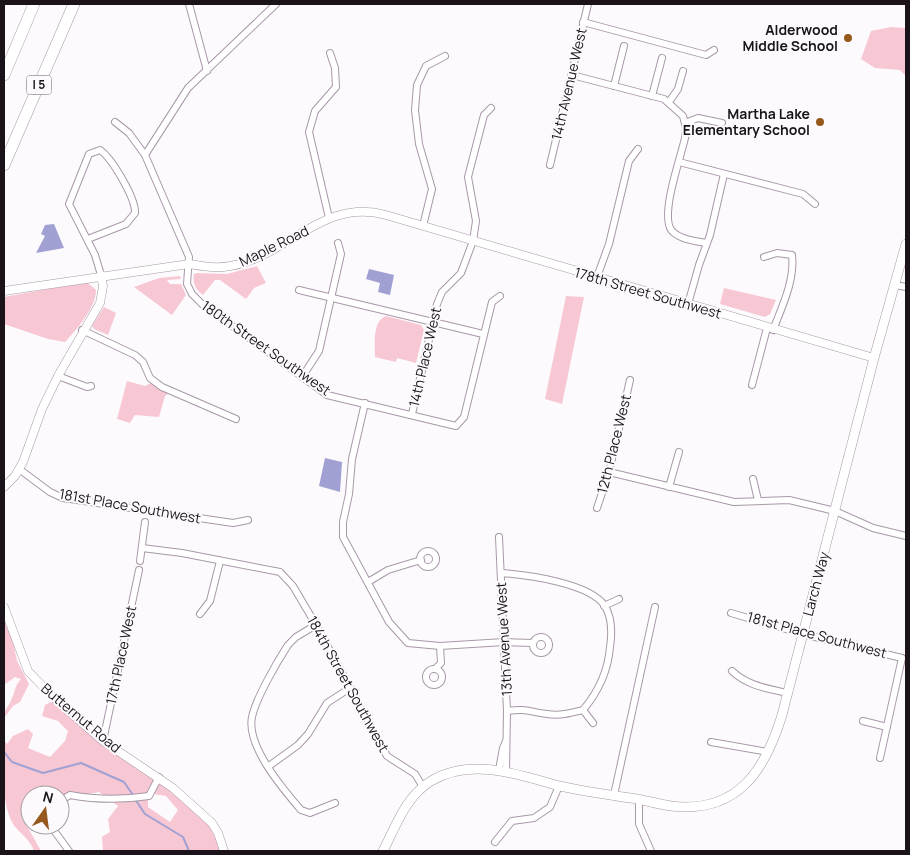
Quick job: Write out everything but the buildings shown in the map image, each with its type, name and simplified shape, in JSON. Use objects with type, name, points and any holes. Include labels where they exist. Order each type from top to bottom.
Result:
[{"type":"highway","name":"I 5","points":[[4,165],[74,4]]},
{"type":"highway","points":[[4,62],[33,6]]},
{"type":"highway","points":[[4,75],[33,6]]},
{"type":"main road","name":"Larch Way","points":[[383,851],[407,805],[424,787],[432,780],[472,769],[502,771],[559,786],[682,806],[722,800],[747,784],[757,773],[768,752],[787,693],[874,358],[906,244]]},
{"type":"street","points":[[189,4],[207,71]]},
{"type":"street","points":[[145,155],[181,99],[276,4]]},
{"type":"street","name":"14th Avenue West","points":[[550,165],[588,4]]},
{"type":"street","points":[[584,22],[706,56],[714,50]]},
{"type":"street","points":[[614,86],[624,46]]},
{"type":"street","points":[[329,218],[309,132],[312,115],[316,107],[336,87],[335,68],[330,53]]},
{"type":"street","points":[[423,226],[432,190],[419,144],[415,110],[417,85],[426,66],[445,56]]},
{"type":"street","points":[[652,96],[662,58]]},
{"type":"street","points":[[669,102],[678,89],[683,71]]},
{"type":"street","points":[[572,75],[669,102],[684,119],[685,138],[667,210],[668,222],[672,231],[680,237],[706,243]]},
{"type":"street","name":"14th Place West","points":[[412,414],[433,322],[442,292],[461,273],[473,241],[476,221],[468,177],[484,115],[491,108]]},
{"type":"street","points":[[684,119],[698,118],[722,123]]},
{"type":"street","name":"180th Street Southwest","points":[[115,122],[129,133],[145,155],[168,214],[180,232],[189,257],[187,284],[192,294],[202,304],[328,395],[456,426],[464,417],[483,334]]},
{"type":"street","points":[[597,278],[609,244],[629,161],[638,149]]},
{"type":"street","points":[[4,487],[19,469],[42,409],[58,376],[82,330],[100,303],[103,286],[101,275],[88,239],[69,204],[80,173],[90,154],[95,150],[100,150],[107,154],[116,168],[136,210],[134,217],[126,224],[88,239]]},
{"type":"street","points":[[680,162],[803,194],[815,204]]},
{"type":"street","points":[[688,304],[724,174]]},
{"type":"street","name":"Maple Road","points":[[4,291],[101,275],[188,264],[209,267],[232,266],[261,255],[329,218],[344,212],[360,210],[380,213],[423,226]]},
{"type":"street","name":"178th Street Southwest","points":[[423,226],[874,358]]},
{"type":"street","points":[[302,377],[319,351],[341,254],[338,243]]},
{"type":"street","points":[[752,385],[770,329],[787,292],[793,263],[792,255],[777,254],[764,257]]},
{"type":"street","points":[[894,285],[906,288]]},
{"type":"street","points":[[299,290],[483,334],[492,302],[500,296]]},
{"type":"street","points":[[82,330],[135,355],[142,362],[150,378],[162,387],[236,419]]},
{"type":"street","points":[[58,376],[86,387],[92,386]]},
{"type":"street","name":"12th Place West","points":[[597,508],[608,472],[630,380]]},
{"type":"street","points":[[364,403],[352,459],[349,494],[343,522],[343,537],[389,622],[408,643],[440,646],[504,642],[533,643]]},
{"type":"street","points":[[670,487],[679,452]]},
{"type":"street","name":"181st Place Southwest","points":[[19,469],[50,492],[63,498],[233,523],[248,520]]},
{"type":"street","points":[[608,472],[734,502],[789,500],[835,512],[873,528],[906,536]]},
{"type":"street","points":[[753,479],[758,500]]},
{"type":"street","points":[[140,561],[145,522]]},
{"type":"street","name":"13th Avenue West","points":[[499,537],[507,711],[502,771]]},
{"type":"street","points":[[142,548],[182,553],[220,561],[210,601],[200,614]]},
{"type":"street","points":[[368,582],[388,570],[421,560]]},
{"type":"street","name":"184th Street Southwest","points":[[220,561],[280,572],[293,586],[387,756],[415,774],[424,787]]},
{"type":"street","name":"17th Place West","points":[[103,741],[139,570]]},
{"type":"street","points":[[501,573],[518,574],[585,591],[596,597],[604,606],[610,618],[612,634],[604,676],[596,694],[583,710],[566,714],[546,714],[524,708],[507,711]]},
{"type":"street","points":[[604,606],[619,599]]},
{"type":"street","name":"Butternut Road","points":[[4,606],[28,671],[53,698],[103,741],[159,777],[212,823],[218,833],[224,851]]},
{"type":"street","points":[[614,795],[655,607]]},
{"type":"street","name":"181st Place Southwest","points":[[731,613],[803,634],[902,658],[886,727]]},
{"type":"street","points":[[316,625],[296,637],[288,645],[253,713],[253,739],[269,766],[304,812],[310,813],[335,803]]},
{"type":"street","points":[[435,669],[441,664],[440,646]]},
{"type":"street","points":[[732,670],[741,679],[754,686],[787,693]]},
{"type":"street","points":[[269,766],[298,745],[308,734],[327,703],[350,688]]},
{"type":"street","points":[[583,710],[593,724]]},
{"type":"street","points":[[863,721],[886,727],[880,758]]},
{"type":"street","points":[[711,742],[768,752]]},
{"type":"street","points":[[70,795],[93,799],[100,797],[126,799],[149,796],[159,777]]},
{"type":"street","points":[[495,842],[512,822],[534,818],[550,808],[559,786]]},
{"type":"street","points":[[639,800],[639,824],[651,851]]},
{"type":"street","points":[[57,835],[68,851]]},
{"type":"shaded area","points":[[891,27],[906,28],[906,76],[900,70],[875,68],[861,59],[871,31]]},
{"type":"shaded area","points":[[257,266],[266,283],[254,288],[246,299],[220,280],[215,280],[203,295],[194,283],[194,274],[197,273],[227,274]]},
{"type":"shaded area","points":[[180,276],[181,279],[167,280],[170,284],[181,284],[186,295],[172,315],[134,287],[159,278]]},
{"type":"shaded area","points":[[87,282],[96,290],[93,304],[85,318],[65,342],[48,339],[4,324],[4,297]]},
{"type":"shaded area","points":[[724,288],[776,300],[770,314],[765,317],[720,304]]},
{"type":"shaded area","points":[[566,296],[584,297],[562,404],[545,399]]},
{"type":"shaded area","points":[[104,307],[116,313],[108,335],[94,329],[92,326]]},
{"type":"shaded area","points":[[386,316],[421,325],[424,330],[416,363],[397,358],[396,362],[375,357],[376,328],[378,323]]},
{"type":"shaded area","points":[[127,381],[145,386],[151,383],[169,393],[165,396],[159,417],[135,415],[130,423],[117,419]]},
{"type":"shaded area","points":[[4,618],[11,632],[17,661],[29,684],[20,702],[13,706],[4,718],[17,684],[21,679],[15,677],[4,685]]},
{"type":"shaded area","points":[[53,701],[154,776],[209,825],[221,851],[103,851],[102,837],[110,832],[108,819],[118,806],[99,792],[70,797],[70,785],[20,785],[20,832],[13,824],[9,815],[4,794],[4,740],[7,744],[13,736],[28,729],[33,734],[28,748],[50,757],[65,741],[68,731],[58,721],[42,716],[45,705]],"holes":[[[153,794],[166,796],[178,810],[170,822],[148,807],[148,798]]]},
{"type":"shaded area","points":[[23,835],[32,835],[41,851],[34,851]]},
{"type":"water","points":[[54,224],[64,248],[36,253],[45,236],[41,234],[45,225]]},
{"type":"water","points":[[369,269],[394,275],[390,295],[378,292],[380,283],[366,279]]},
{"type":"water","points":[[325,458],[342,462],[340,492],[319,486]]},
{"type":"waterway","points":[[4,752],[12,762],[43,773],[81,763],[124,782],[133,795]]},
{"type":"waterway","points":[[135,799],[145,814],[183,837],[189,851]]},
{"type":"place","name":"Alderwood Middle School","points":[[848,38]]},
{"type":"place","name":"Martha Lake Elementary School","points":[[820,122]]}]
